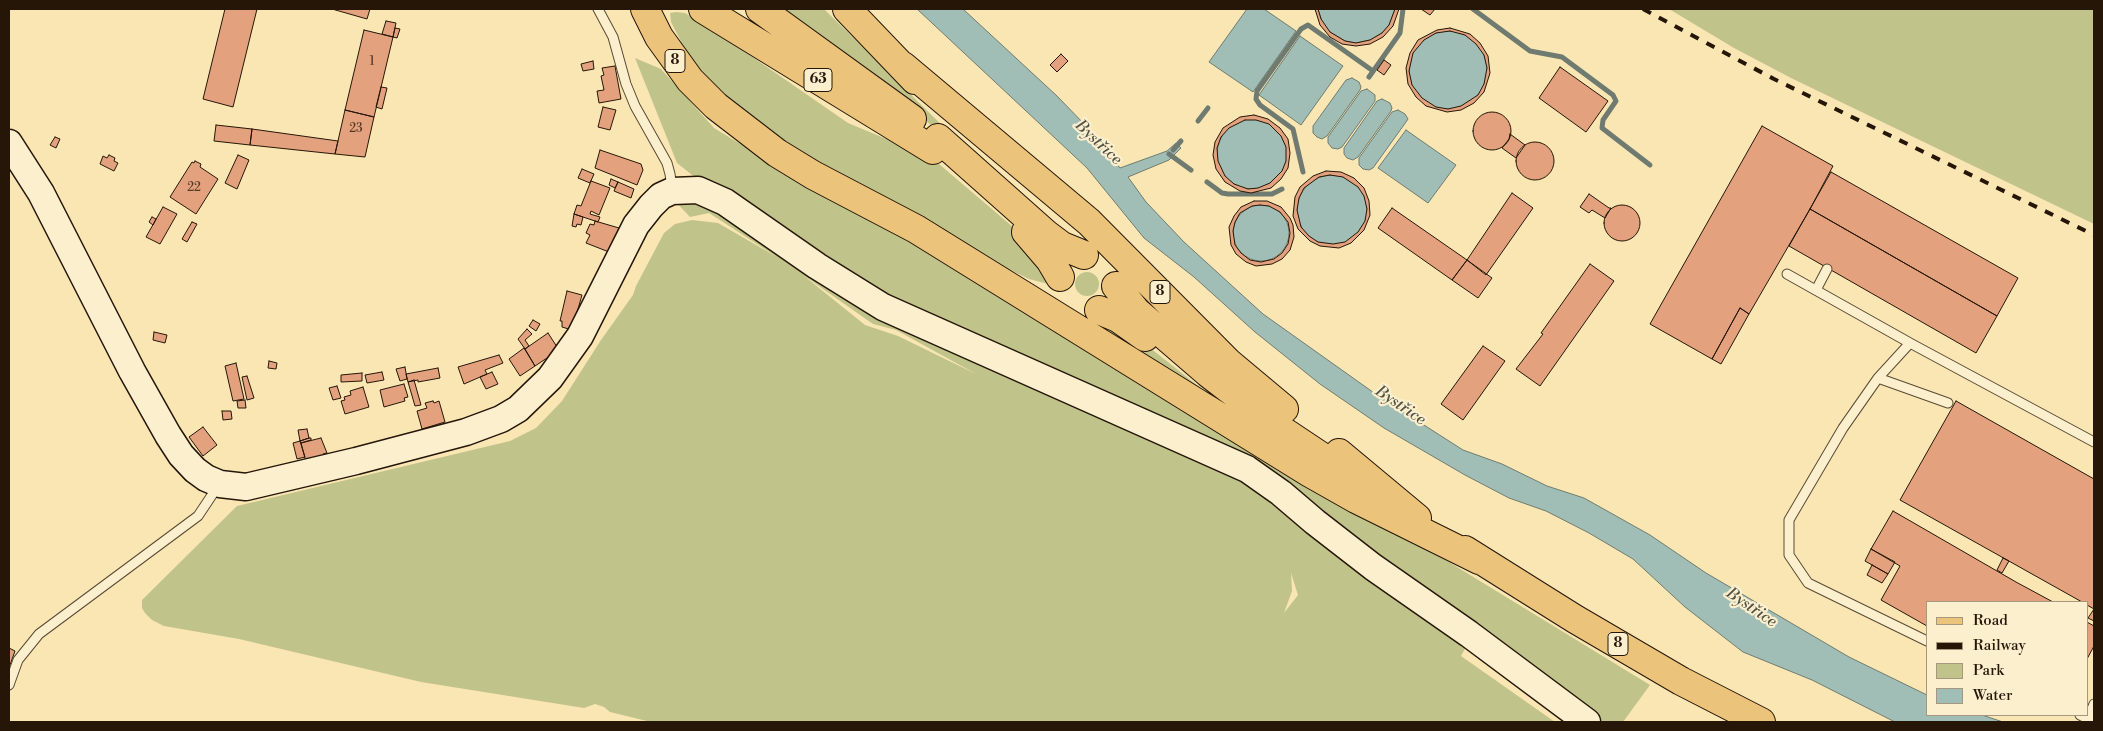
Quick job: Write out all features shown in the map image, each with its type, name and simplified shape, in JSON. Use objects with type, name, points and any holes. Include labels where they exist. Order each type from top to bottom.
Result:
[{"type":"main road","name":"8","points":[[645,9],[659,37],[681,69],[702,93],[761,142],[796,165],[916,230],[1310,473],[1356,499],[1411,520],[1681,681],[1761,722]]},
{"type":"main road","name":"63","points":[[703,9],[935,144],[1044,252],[1060,285]]},
{"type":"main road","name":"63","points":[[760,9],[935,144],[1062,246],[1093,258]]},
{"type":"main road","name":"8","points":[[848,9],[903,66],[1089,222],[1229,363],[1411,520]]},
{"type":"main road","points":[[903,66],[954,123],[1093,258],[1112,268],[1116,286],[1136,311],[1247,404],[1411,520]]},
{"type":"main road","points":[[916,230],[949,244],[1030,286],[1044,291],[1060,285]]},
{"type":"main road","points":[[1093,258],[1071,260],[1064,266],[1060,285],[1066,302],[1074,309],[1087,312],[1099,310],[1112,299],[1116,286]]},
{"type":"main road","points":[[1099,310],[1128,324],[1203,384],[1278,438],[1411,520]]},
{"type":"street","points":[[9,143],[41,193],[132,371],[168,435],[181,455],[195,470],[206,478],[220,484],[246,487],[356,461],[466,432],[501,419],[518,409],[550,378],[580,336],[636,224],[661,196],[672,191],[698,190],[725,202],[817,266],[883,307],[1247,469],[1268,482],[1315,522],[1373,567],[1469,634],[1587,722]]},
{"type":"lane","points":[[598,9],[613,37],[626,84],[635,106],[666,164],[670,174],[672,191]]},
{"type":"lane","points":[[1816,290],[1827,269]]},
{"type":"lane","points":[[1786,274],[2094,442]]},
{"type":"lane","points":[[1910,343],[1878,378],[1843,428],[1789,520],[1789,555],[1808,583],[1926,641]]},
{"type":"lane","points":[[1878,378],[1948,403]]},
{"type":"lane","points":[[9,686],[18,660],[39,634],[198,516],[220,484]]},
{"type":"lane","points":[[2087,718],[2094,704]]},
{"type":"green space","points":[[782,9],[824,9],[1036,218],[882,82]]},
{"type":"green space","points":[[1669,9],[2094,9],[2094,224],[1791,78],[1734,48]]},
{"type":"green space","points":[[670,13],[685,13],[712,29],[848,123],[932,158],[1020,233],[1050,282],[1048,284],[1029,279],[992,261],[817,168],[714,89],[690,59],[671,22]]},
{"type":"green space","points":[[635,58],[661,69],[714,128],[782,169],[988,281],[1356,510],[1444,559],[1650,685],[1623,722],[1604,722],[1509,656],[1267,474],[896,301],[696,178],[677,163]]},
{"type":"green space","points":[[674,200],[702,201],[1247,480],[1467,645],[1461,656],[1555,722],[651,722],[610,712],[604,707],[595,704],[584,708],[421,682],[239,639],[164,626],[152,620],[145,613],[142,608],[142,600],[237,506],[510,441],[536,428],[562,401],[601,340],[633,295],[664,233],[675,224],[692,220],[718,223],[777,257],[709,213],[690,217]],"holes":[[[803,275],[873,324],[896,330],[976,374],[898,336],[865,325]],[[1291,573],[1298,595],[1284,613],[1292,591]]]},
{"type":"green space","points":[[1087,272],[1092,273],[1098,279],[1098,289],[1092,295],[1087,296],[1082,295],[1076,289],[1075,284],[1076,279],[1082,273]]},
{"type":"green space","points":[[1093,319],[1126,329],[1230,411],[1076,321]]},
{"type":"water","name":"Bystřice","points":[[917,9],[963,9],[1057,96],[1088,128],[1120,168],[1167,151],[1176,143],[1181,148],[1169,160],[1128,177],[1146,202],[1184,242],[1263,314],[1377,395],[1463,450],[1502,464],[1547,486],[1584,498],[1650,535],[1706,573],[1849,657],[1926,695],[1926,716],[1985,716],[2003,722],[1895,722],[1812,680],[1743,652],[1685,607],[1633,559],[1589,533],[1546,511],[1509,498],[1465,475],[1384,428],[1320,384],[1255,332],[1194,277],[1144,238],[1087,168]]},
{"type":"water","points":[[1247,9],[1264,9],[1296,31],[1253,92],[1209,62]]},
{"type":"water","points":[[1318,9],[1395,9],[1389,25],[1382,33],[1370,40],[1356,43],[1345,41],[1330,32],[1323,24]]},
{"type":"water","points":[[1448,31],[1463,34],[1475,43],[1484,55],[1487,70],[1484,85],[1475,97],[1463,106],[1448,109],[1433,106],[1421,97],[1412,85],[1409,70],[1412,55],[1421,43],[1433,34]]},
{"type":"water","points":[[1300,36],[1343,66],[1301,125],[1259,95]]},
{"type":"water","points":[[1352,78],[1359,82],[1360,90],[1327,136],[1322,139],[1317,137],[1313,133],[1313,126],[1346,80]]},
{"type":"water","points":[[1367,89],[1375,95],[1375,101],[1342,147],[1338,149],[1332,148],[1328,143],[1328,137],[1361,91]]},
{"type":"water","points":[[1382,99],[1390,103],[1391,111],[1358,157],[1353,160],[1347,158],[1344,154],[1344,148],[1377,101]]},
{"type":"water","points":[[1398,110],[1405,114],[1408,119],[1373,168],[1369,170],[1363,169],[1359,165],[1359,158],[1392,112]]},
{"type":"water","points":[[1252,119],[1271,125],[1281,135],[1287,154],[1281,173],[1271,183],[1252,189],[1233,183],[1223,173],[1217,154],[1223,135],[1233,125]]},
{"type":"water","points":[[1406,130],[1456,165],[1428,203],[1378,168]]},
{"type":"water","points":[[1332,175],[1351,181],[1361,191],[1367,210],[1361,229],[1351,239],[1332,245],[1313,239],[1303,229],[1297,210],[1303,191],[1313,181]]},
{"type":"water","points":[[1255,205],[1267,205],[1277,209],[1285,217],[1289,233],[1285,249],[1277,257],[1267,261],[1255,261],[1245,257],[1237,249],[1233,239],[1233,227],[1237,217],[1245,209]]},
{"type":"building","points":[[225,9],[257,9],[233,107],[203,99]]},
{"type":"building","points":[[332,9],[370,9],[367,19]]},
{"type":"building","points":[[1315,9],[1318,9],[1321,19],[1330,32],[1345,41],[1356,43],[1370,40],[1382,33],[1389,25],[1395,9],[1399,9],[1393,26],[1383,37],[1370,44],[1356,46],[1342,44],[1330,37],[1320,25]]},
{"type":"building","points":[[1421,9],[1435,9],[1430,15]]},
{"type":"building","points":[[386,21],[396,23],[393,37],[382,34]]},
{"type":"building","points":[[395,28],[400,29],[397,38],[393,37]]},
{"type":"building","points":[[1450,28],[1470,34],[1480,43],[1488,56],[1490,73],[1484,92],[1474,103],[1461,110],[1447,112],[1426,106],[1416,97],[1408,84],[1406,68],[1410,53],[1418,40],[1437,30]],"holes":[[[1450,31],[1465,35],[1476,44],[1484,55],[1487,68],[1484,84],[1478,95],[1461,106],[1448,109],[1436,107],[1422,98],[1412,85],[1409,71],[1413,53],[1424,40],[1436,33]]]},
{"type":"building","points":[[364,30],[393,37],[374,117],[345,110]]},
{"type":"building","points":[[1061,54],[1068,61],[1057,72],[1050,65]]},
{"type":"building","points":[[1384,60],[1391,65],[1384,75],[1377,70]]},
{"type":"building","points":[[593,61],[594,69],[583,71],[581,64]]},
{"type":"building","points":[[615,66],[621,99],[599,103],[597,91],[604,90],[601,76],[604,75],[602,68]]},
{"type":"building","points":[[1560,67],[1608,101],[1586,132],[1539,98]]},
{"type":"building","points":[[381,87],[387,88],[382,109],[376,107]]},
{"type":"building","points":[[603,107],[616,110],[610,130],[598,127]]},
{"type":"building","points":[[345,110],[374,117],[365,157],[335,154]]},
{"type":"building","points":[[1492,112],[1505,118],[1511,131],[1505,144],[1492,150],[1479,144],[1473,131],[1479,118]]},
{"type":"building","points":[[1254,115],[1268,119],[1280,128],[1288,139],[1290,153],[1288,168],[1281,179],[1271,188],[1251,193],[1240,191],[1225,182],[1216,169],[1213,155],[1215,142],[1223,128],[1240,117]],"holes":[[[1245,120],[1256,120],[1269,124],[1281,136],[1286,147],[1286,161],[1282,171],[1270,183],[1258,188],[1248,189],[1234,184],[1225,176],[1218,161],[1217,148],[1221,137],[1229,128]]]},
{"type":"building","points":[[216,125],[252,129],[250,145],[214,141]]},
{"type":"building","points":[[1762,126],[1833,166],[1749,314],[1740,308],[1712,359],[1650,324]]},
{"type":"building","points":[[252,129],[338,141],[335,154],[250,145]]},
{"type":"building","points":[[1510,134],[1525,145],[1516,158],[1502,148],[1509,139]]},
{"type":"building","points":[[55,137],[60,139],[56,148],[50,145]]},
{"type":"building","points":[[1535,142],[1548,148],[1554,161],[1548,174],[1535,180],[1522,174],[1516,161],[1522,148]]},
{"type":"building","points":[[600,150],[641,164],[643,170],[637,185],[595,168]]},
{"type":"building","points":[[109,155],[115,158],[114,161],[118,163],[114,171],[100,164],[103,156],[107,158]]},
{"type":"building","points":[[238,155],[249,160],[237,189],[225,183]]},
{"type":"building","points":[[195,161],[201,164],[200,167],[218,179],[196,214],[170,197],[192,162],[194,163]]},
{"type":"building","points":[[582,169],[594,174],[590,183],[578,178]]},
{"type":"building","points":[[1326,171],[1341,172],[1354,178],[1364,188],[1369,201],[1370,215],[1364,230],[1351,243],[1339,248],[1320,246],[1310,241],[1298,229],[1293,216],[1295,197],[1300,187],[1313,176]],"holes":[[[1330,175],[1343,177],[1358,187],[1364,196],[1367,209],[1365,221],[1358,232],[1345,242],[1333,244],[1318,242],[1301,227],[1297,210],[1299,198],[1304,188],[1319,177]]]},
{"type":"building","points":[[1831,172],[2018,278],[1997,316],[1810,209]]},
{"type":"building","points":[[611,179],[618,182],[615,188],[609,185]]},
{"type":"building","points":[[591,181],[610,188],[599,215],[591,211],[590,214],[600,217],[598,222],[574,214],[577,205],[581,206]]},
{"type":"building","points":[[618,182],[634,189],[631,198],[614,191]]},
{"type":"building","points":[[1512,193],[1533,208],[1486,275],[1467,260]]},
{"type":"building","points":[[1589,194],[1611,208],[1605,218],[1592,210],[1589,213],[1580,207]]},
{"type":"building","points":[[1254,201],[1267,201],[1281,207],[1290,218],[1294,237],[1290,250],[1282,259],[1272,264],[1256,266],[1246,262],[1236,254],[1231,245],[1229,227],[1241,207]],"holes":[[[1252,206],[1269,206],[1280,212],[1288,222],[1290,233],[1288,244],[1282,253],[1274,259],[1261,262],[1250,260],[1235,245],[1233,231],[1235,222],[1240,213]]]},
{"type":"building","points":[[1622,205],[1629,206],[1635,210],[1639,216],[1639,230],[1635,236],[1629,240],[1622,241],[1615,240],[1609,236],[1605,230],[1604,223],[1605,216],[1609,210],[1615,206]]},
{"type":"building","points":[[163,207],[177,214],[160,244],[146,237]]},
{"type":"building","points":[[1392,208],[1467,260],[1452,280],[1378,228]]},
{"type":"building","points":[[1810,209],[1997,316],[1976,353],[1789,246]]},
{"type":"building","points":[[574,214],[583,217],[581,225],[577,224],[576,227],[572,226]]},
{"type":"building","points":[[152,217],[156,219],[153,225],[149,222]]},
{"type":"building","points":[[595,221],[619,228],[609,252],[586,243],[590,235],[586,233],[590,224],[594,225]]},
{"type":"building","points":[[192,222],[197,224],[187,242],[182,239]]},
{"type":"building","points":[[1467,260],[1492,278],[1478,298],[1452,280]]},
{"type":"building","points":[[1590,264],[1614,281],[1540,386],[1516,369],[1543,334],[1541,333]]},
{"type":"building","points":[[567,291],[582,295],[572,330],[562,327],[562,321],[560,321]]},
{"type":"building","points":[[1740,308],[1749,314],[1721,364],[1712,359]]},
{"type":"building","points":[[533,320],[540,324],[536,331],[529,326]]},
{"type":"building","points":[[527,329],[532,334],[525,340],[529,346],[525,349],[518,339]]},
{"type":"building","points":[[154,332],[167,335],[165,343],[153,340]]},
{"type":"building","points":[[548,333],[559,350],[535,366],[525,349]]},
{"type":"building","points":[[1483,346],[1505,361],[1463,420],[1441,404]]},
{"type":"building","points":[[524,348],[535,366],[520,376],[509,359]]},
{"type":"building","points":[[499,355],[503,363],[485,370],[487,374],[464,384],[458,367]]},
{"type":"building","points":[[269,361],[277,363],[276,369],[268,368]]},
{"type":"building","points":[[236,363],[244,399],[233,401],[225,366]]},
{"type":"building","points":[[405,367],[407,379],[400,381],[396,369]]},
{"type":"building","points":[[438,368],[440,378],[408,382],[406,374]]},
{"type":"building","points":[[382,372],[384,380],[367,383],[365,375]]},
{"type":"building","points":[[492,372],[498,384],[486,389],[480,377]]},
{"type":"building","points":[[362,373],[362,381],[341,382],[341,375]]},
{"type":"building","points":[[247,376],[254,398],[247,400],[242,377]]},
{"type":"building","points":[[414,380],[421,405],[415,406],[408,382]]},
{"type":"building","points":[[404,384],[408,397],[404,398],[405,401],[384,407],[380,390]]},
{"type":"building","points":[[337,386],[341,398],[333,400],[329,388]]},
{"type":"building","points":[[363,387],[369,407],[345,414],[341,401],[345,400],[344,397],[351,395],[350,391]]},
{"type":"building","points":[[245,400],[246,408],[238,408],[237,401]]},
{"type":"building","points":[[433,401],[434,403],[439,401],[445,422],[422,429],[417,411],[427,408],[425,403]]},
{"type":"building","points":[[1956,401],[2094,479],[2094,609],[2088,606],[2088,601],[2080,601],[1900,500]]},
{"type":"building","points":[[222,411],[231,411],[232,419],[223,420]]},
{"type":"building","points":[[203,427],[217,445],[203,456],[189,437]]},
{"type":"building","points":[[307,429],[309,438],[300,441],[298,430]]},
{"type":"building","points":[[309,438],[311,440],[301,443],[300,441]]},
{"type":"building","points":[[321,438],[327,453],[323,454],[324,456],[306,462],[301,443]]},
{"type":"building","points":[[300,441],[305,457],[297,459],[293,443]]},
{"type":"building","points":[[1893,511],[2051,601],[1926,601],[1926,625],[1881,600],[1900,566],[1871,549]]},
{"type":"building","points":[[1871,549],[1895,562],[1888,574],[1865,561]]},
{"type":"building","points":[[2003,558],[2009,561],[2002,573],[1997,570]]},
{"type":"building","points":[[1872,565],[1888,574],[1882,583],[1867,575]]},
{"type":"building","points":[[2094,609],[2094,621],[2088,618]]},
{"type":"building","points":[[2088,623],[2094,626],[2094,646],[2088,657]]},
{"type":"building","points":[[9,648],[15,651],[10,665],[9,665]]},
{"type":"waterway","points":[[1369,77],[1400,33],[1403,9]]},
{"type":"waterway","points":[[1473,9],[1530,51],[1562,57],[1613,95],[1616,101],[1603,120],[1602,128],[1650,165]]},
{"type":"waterway","points":[[1303,172],[1293,129],[1260,105],[1256,99],[1257,91],[1301,29],[1308,25],[1373,71]]},
{"type":"waterway","points":[[1198,121],[1208,108]]},
{"type":"waterway","points":[[1173,150],[1181,141]]},
{"type":"waterway","points":[[1169,154],[1191,170]]},
{"type":"waterway","points":[[1207,182],[1222,193],[1228,194],[1272,194],[1282,189]]},
{"type":"railway","points":[[1643,9],[1774,79],[2094,235]]}]
